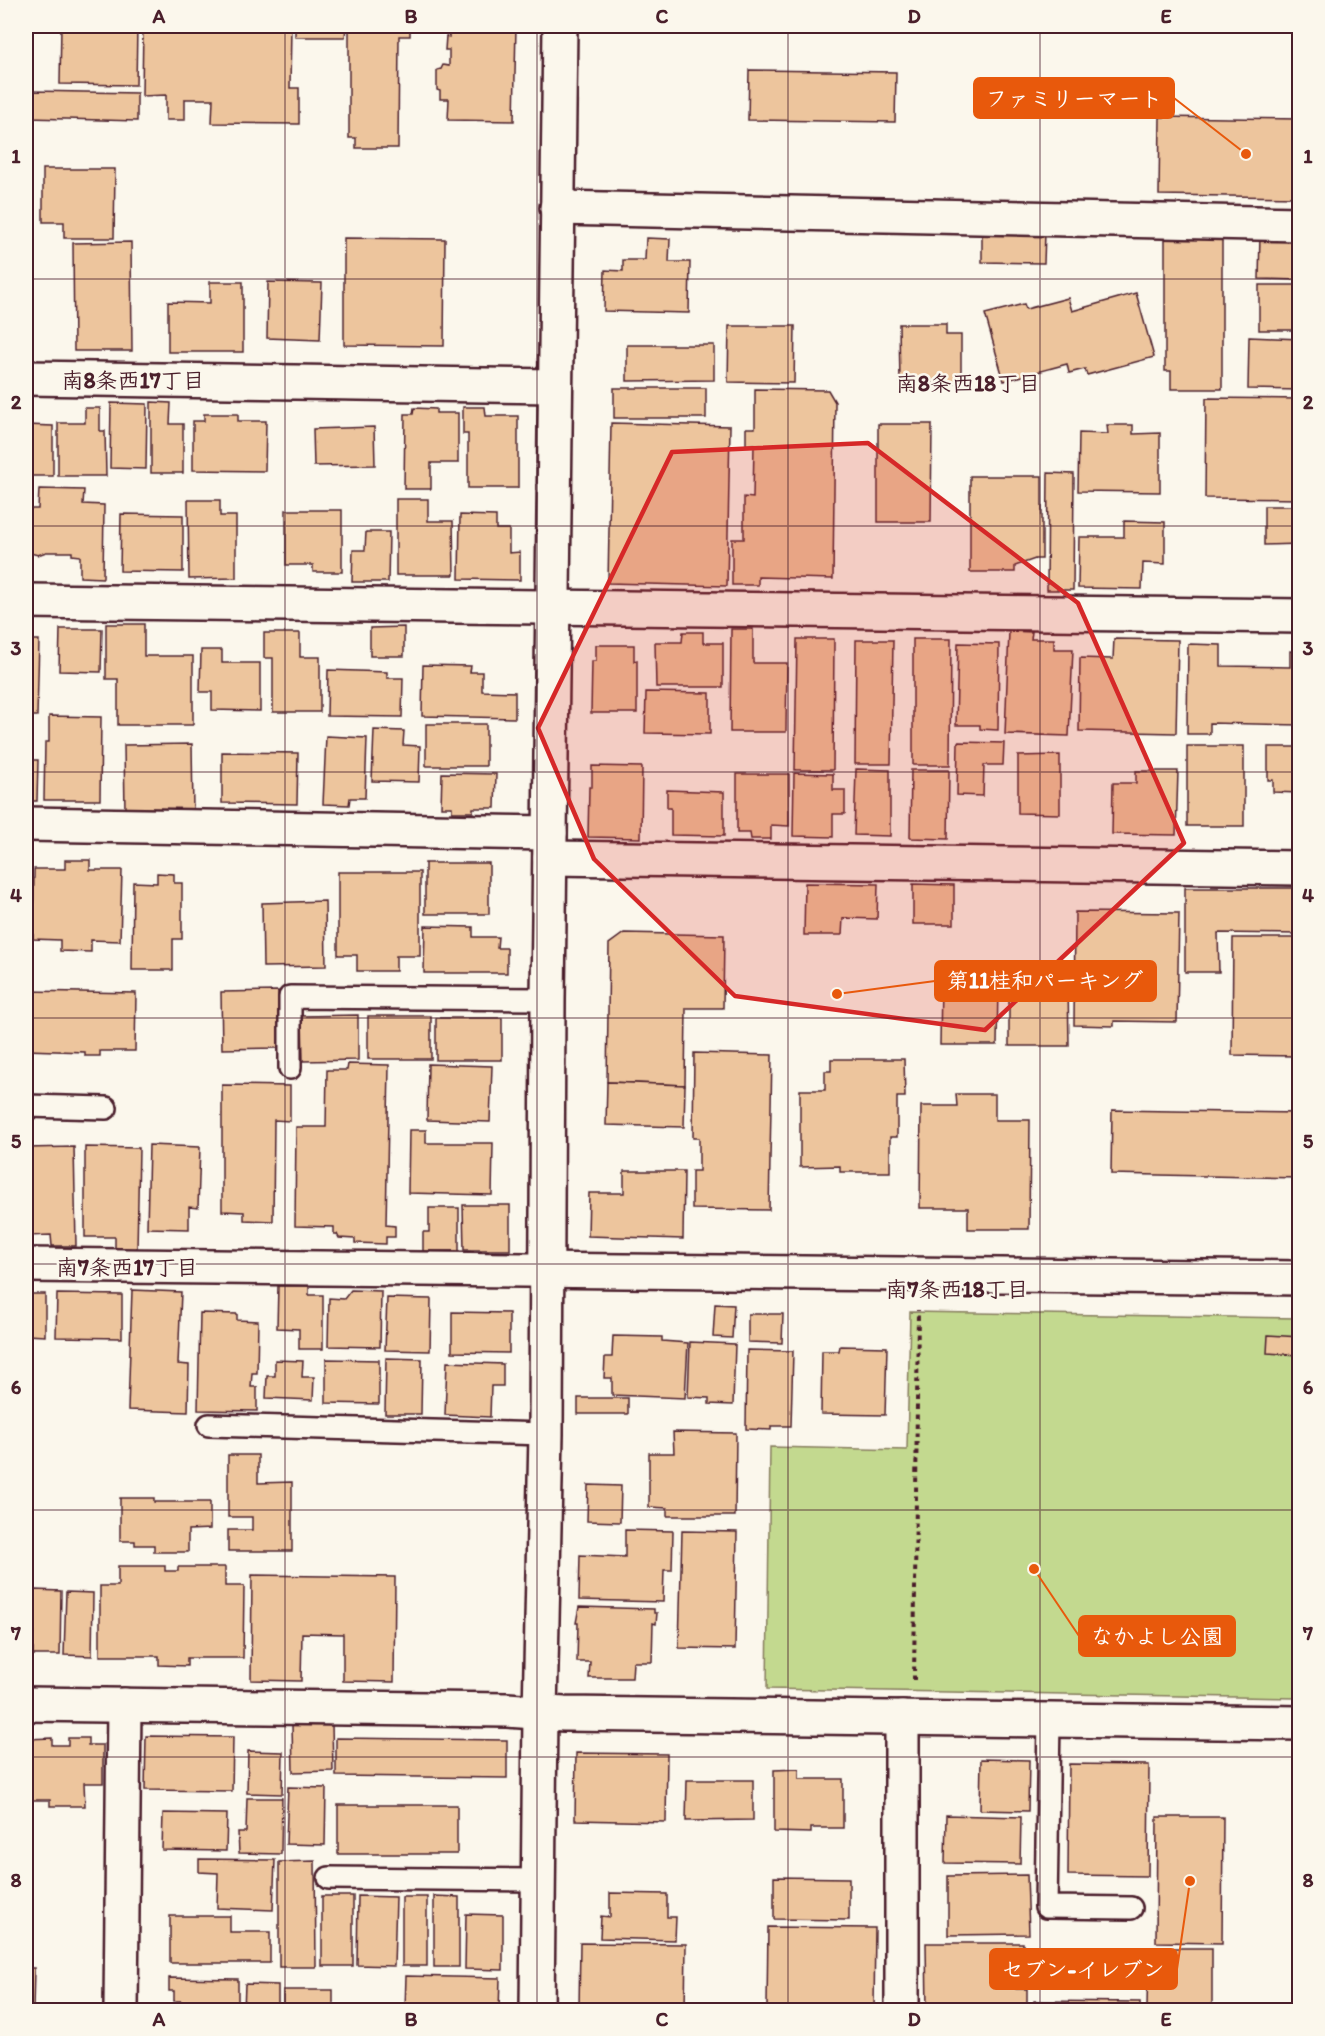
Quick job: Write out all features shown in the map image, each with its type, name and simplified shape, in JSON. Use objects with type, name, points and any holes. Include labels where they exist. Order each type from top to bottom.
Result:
[{"type":"street","points":[[537,2010],[546,1434],[548,999],[560,26]]},
{"type":"street","points":[[558,208],[1299,224]]},
{"type":"street","points":[[26,378],[555,386]]},
{"type":"street","points":[[26,601],[1299,616]]},
{"type":"street","points":[[26,824],[550,845],[1299,868]]},
{"type":"street","points":[[26,1265],[1299,1278]]},
{"type":"street","points":[[26,1704],[507,1710],[540,1713],[908,1705],[1049,1719],[1299,1723]]},
{"type":"street","points":[[121,2010],[124,1705]]},
{"type":"street","points":[[902,2010],[908,1705]]},
{"type":"lane","points":[[290,1068],[290,997],[548,999]]},
{"type":"lane","points":[[26,1106],[106,1108]]},
{"type":"lane","points":[[209,1425],[546,1434]]},
{"type":"lane","points":[[1049,1719],[1046,1907],[1131,1908]]},
{"type":"lane","points":[[329,1878],[539,1880]]},
{"type":"path","points":[[908,1705],[918,1302]]},
{"type":"highlighted area","points":[[868,443],[1078,603],[1184,843],[985,1030],[735,996],[594,859],[538,728],[672,452]]},
{"type":"green space","points":[[910,1312],[1299,1318],[1299,1698],[767,1689],[770,1447],[907,1450]]},
{"type":"building","points":[[61,26],[137,26],[136,85],[60,84]]},
{"type":"building","points":[[143,26],[291,26],[290,88],[299,88],[299,124],[212,123],[213,99],[185,99],[185,120],[166,120],[166,95],[142,96]]},
{"type":"building","points":[[295,26],[346,26],[345,37],[295,37]]},
{"type":"building","points":[[349,26],[410,26],[410,36],[399,36],[398,148],[356,148],[356,138],[349,138]]},
{"type":"building","points":[[449,26],[516,26],[514,121],[448,120],[449,99],[440,99],[440,91],[437,90],[437,70],[443,65],[449,66],[449,50],[445,50],[446,36],[449,37]]},
{"type":"building","points":[[749,70],[896,72],[895,122],[748,120]]},
{"type":"building","points":[[31,91],[137,93],[137,121],[30,118]]},
{"type":"building","points":[[1160,117],[1300,119],[1300,197],[1159,195]]},
{"type":"building","points":[[43,169],[115,169],[114,238],[64,238],[64,222],[43,222]]},
{"type":"building","points":[[982,231],[1045,232],[1044,263],[982,262]]},
{"type":"building","points":[[1260,235],[1300,236],[1300,280],[1259,279]]},
{"type":"building","points":[[1165,237],[1222,237],[1222,389],[1171,389],[1171,371],[1165,371]]},
{"type":"building","points":[[344,238],[445,239],[444,346],[344,345]]},
{"type":"building","points":[[646,238],[670,239],[669,262],[690,262],[689,313],[604,311],[605,270],[623,271],[623,260],[645,260]]},
{"type":"building","points":[[131,242],[132,351],[74,351],[73,243]]},
{"type":"building","points":[[210,282],[243,282],[243,352],[168,352],[168,302],[210,303]]},
{"type":"building","points":[[268,282],[322,283],[320,340],[267,338]]},
{"type":"building","points":[[1259,285],[1300,285],[1300,330],[1259,330]]},
{"type":"building","points":[[1136,293],[1154,357],[1087,375],[1085,369],[1069,373],[1067,364],[1004,381],[985,314],[1024,304],[1026,309],[1068,298],[1072,311]]},
{"type":"building","points":[[899,324],[946,324],[946,335],[961,335],[961,383],[900,382]]},
{"type":"building","points":[[729,326],[795,326],[794,383],[728,382]]},
{"type":"building","points":[[1249,337],[1300,339],[1300,390],[1248,389]]},
{"type":"building","points":[[627,345],[714,345],[714,380],[627,381]]},
{"type":"building","points":[[614,388],[706,388],[706,418],[614,418]]},
{"type":"building","points":[[755,389],[828,390],[835,402],[833,579],[758,577],[758,585],[732,585],[732,539],[744,539],[744,497],[753,498],[754,444],[746,445],[746,428],[755,428]]},
{"type":"building","points":[[1206,398],[1300,399],[1300,499],[1205,498]]},
{"type":"building","points":[[151,402],[171,403],[170,424],[183,424],[183,473],[151,473]]},
{"type":"building","points":[[111,403],[147,404],[146,469],[110,468]]},
{"type":"building","points":[[463,407],[485,407],[486,416],[518,416],[518,488],[468,488],[468,434],[463,434]]},
{"type":"building","points":[[85,408],[100,408],[100,431],[105,431],[106,476],[58,476],[58,423],[85,423]]},
{"type":"building","points":[[414,408],[436,409],[436,413],[458,413],[458,463],[431,463],[431,489],[404,489],[405,414],[413,414]]},
{"type":"building","points":[[204,414],[238,414],[238,421],[266,421],[265,471],[193,470],[193,421],[204,421]]},
{"type":"building","points":[[611,423],[730,426],[727,586],[608,583]]},
{"type":"building","points":[[878,424],[932,424],[931,522],[878,522]]},
{"type":"building","points":[[26,425],[53,426],[53,476],[26,476]]},
{"type":"building","points":[[1107,425],[1133,425],[1133,434],[1160,433],[1160,492],[1078,491],[1079,433],[1108,434]]},
{"type":"building","points":[[374,427],[375,465],[314,466],[313,429]]},
{"type":"building","points":[[1048,473],[1074,474],[1073,590],[1047,590]]},
{"type":"building","points":[[970,476],[1042,476],[1042,559],[1015,566],[1015,572],[970,572]]},
{"type":"building","points":[[39,489],[84,490],[83,504],[104,505],[103,578],[80,577],[80,556],[72,555],[72,552],[46,552],[38,555],[26,552],[26,509],[38,509]]},
{"type":"building","points":[[396,499],[428,499],[428,521],[453,521],[454,575],[396,575]]},
{"type":"building","points":[[188,500],[220,500],[220,516],[236,516],[236,578],[189,579]]},
{"type":"building","points":[[1264,506],[1300,506],[1300,544],[1264,545]]},
{"type":"building","points":[[286,510],[342,510],[342,572],[313,572],[313,565],[286,565]]},
{"type":"building","points":[[121,514],[183,515],[183,572],[120,571]]},
{"type":"building","points":[[460,515],[496,516],[496,529],[509,529],[509,553],[520,552],[520,580],[459,579]]},
{"type":"building","points":[[1124,521],[1165,522],[1165,564],[1143,563],[1142,589],[1078,588],[1079,537],[1124,537]]},
{"type":"building","points":[[366,532],[389,532],[388,582],[352,582],[353,550],[365,550]]},
{"type":"building","points":[[106,624],[144,624],[144,656],[193,656],[193,725],[118,725],[118,679],[106,679]]},
{"type":"building","points":[[404,627],[404,656],[370,656],[370,628]]},
{"type":"building","points":[[60,629],[102,629],[101,672],[59,671]]},
{"type":"building","points":[[731,629],[753,629],[753,663],[787,663],[786,732],[730,732]]},
{"type":"building","points":[[1009,631],[1032,632],[1031,639],[1054,639],[1054,649],[1073,649],[1069,736],[1005,734]]},
{"type":"building","points":[[683,632],[703,632],[703,643],[723,643],[723,687],[656,687],[655,642],[682,642]]},
{"type":"building","points":[[264,633],[300,633],[300,657],[320,657],[320,712],[273,712],[273,658],[264,658]]},
{"type":"building","points":[[797,639],[834,639],[833,770],[795,770]]},
{"type":"building","points":[[913,639],[951,639],[950,765],[913,765]]},
{"type":"building","points":[[1114,639],[1178,640],[1176,733],[1079,731],[1080,658],[1113,659]]},
{"type":"building","points":[[26,640],[39,640],[37,716],[26,716]]},
{"type":"building","points":[[856,640],[893,640],[891,764],[855,764]]},
{"type":"building","points":[[958,643],[999,644],[998,730],[980,729],[980,725],[956,725]]},
{"type":"building","points":[[1188,644],[1221,645],[1221,666],[1290,667],[1290,651],[1300,652],[1300,725],[1210,723],[1210,734],[1187,734]]},
{"type":"building","points":[[596,645],[634,645],[634,661],[637,660],[637,713],[591,713],[592,661],[596,661]]},
{"type":"building","points":[[201,650],[222,650],[222,663],[260,663],[260,711],[212,710],[212,692],[200,692]]},
{"type":"building","points":[[423,665],[471,666],[470,672],[482,672],[482,691],[515,692],[515,718],[422,716]]},
{"type":"building","points":[[328,670],[387,672],[387,678],[403,678],[402,717],[327,716]]},
{"type":"building","points":[[646,692],[710,693],[710,734],[645,733]]},
{"type":"building","points":[[49,716],[101,717],[100,800],[44,800],[45,742],[49,742]]},
{"type":"building","points":[[426,724],[486,724],[486,766],[426,766]]},
{"type":"building","points":[[374,730],[404,731],[403,745],[420,746],[419,782],[372,781]]},
{"type":"building","points":[[326,736],[367,738],[365,798],[350,798],[349,805],[323,804]]},
{"type":"building","points":[[958,742],[1004,743],[1003,765],[984,765],[983,796],[957,795]]},
{"type":"building","points":[[192,744],[193,811],[125,812],[124,745]]},
{"type":"building","points":[[1187,746],[1244,746],[1244,826],[1187,826]]},
{"type":"building","points":[[1268,747],[1300,747],[1300,793],[1273,792],[1273,780],[1268,780]]},
{"type":"building","points":[[222,752],[298,753],[297,804],[222,803]]},
{"type":"building","points":[[1060,755],[1060,814],[1018,813],[1018,756]]},
{"type":"building","points":[[26,760],[38,760],[37,801],[26,801]]},
{"type":"building","points":[[592,766],[642,767],[641,838],[588,837],[589,787],[592,787]]},
{"type":"building","points":[[856,769],[890,770],[890,836],[854,835]]},
{"type":"building","points":[[911,770],[949,770],[948,839],[910,838]]},
{"type":"building","points":[[1136,771],[1178,771],[1176,835],[1112,834],[1113,783],[1136,783]]},
{"type":"building","points":[[442,773],[496,774],[495,808],[473,808],[473,812],[452,812],[452,807],[441,807]]},
{"type":"building","points":[[794,773],[833,774],[833,790],[845,790],[845,814],[833,814],[833,837],[793,836]]},
{"type":"building","points":[[737,774],[789,774],[789,826],[771,825],[771,839],[751,839],[750,833],[737,833]]},
{"type":"building","points":[[667,790],[724,792],[724,836],[671,835],[671,808],[667,808]]},
{"type":"building","points":[[65,860],[90,860],[90,870],[122,870],[120,941],[91,940],[91,952],[60,951],[60,940],[33,939],[34,869],[65,869]]},
{"type":"building","points":[[425,863],[489,863],[489,914],[425,914]]},
{"type":"building","points":[[338,872],[420,872],[420,956],[396,956],[396,971],[357,971],[357,955],[338,955]]},
{"type":"building","points":[[157,873],[174,874],[174,883],[182,883],[182,939],[173,939],[173,970],[132,970],[133,882],[157,883]]},
{"type":"building","points":[[805,883],[878,884],[877,919],[843,918],[842,935],[804,935]]},
{"type":"building","points":[[913,884],[954,885],[954,924],[913,924]]},
{"type":"building","points":[[1185,888],[1300,888],[1300,934],[1218,933],[1219,972],[1185,972]]},
{"type":"building","points":[[325,901],[326,966],[263,967],[262,903]]},
{"type":"building","points":[[1075,912],[1179,913],[1177,1022],[1114,1021],[1114,1026],[1074,1025]]},
{"type":"building","points":[[425,926],[473,927],[473,937],[498,937],[497,948],[507,948],[507,973],[424,973]]},
{"type":"building","points":[[624,933],[724,935],[723,1008],[686,1008],[685,1085],[607,1082],[609,944]]},
{"type":"building","points":[[1233,938],[1298,938],[1296,1056],[1232,1055]]},
{"type":"building","points":[[941,984],[998,985],[997,1045],[940,1045]]},
{"type":"building","points":[[1009,985],[1068,985],[1069,1046],[1009,1046]]},
{"type":"building","points":[[26,991],[136,993],[135,1051],[100,1051],[100,1056],[85,1056],[85,1052],[26,1050]]},
{"type":"building","points":[[278,991],[278,1048],[222,1049],[221,992]]},
{"type":"building","points":[[358,1015],[358,1060],[303,1061],[302,1016]]},
{"type":"building","points":[[368,1016],[431,1016],[431,1059],[368,1059]]},
{"type":"building","points":[[436,1018],[502,1018],[502,1060],[436,1060]]},
{"type":"building","points":[[694,1053],[772,1055],[769,1210],[692,1209],[692,1171],[699,1171],[699,1138],[693,1138]]},
{"type":"building","points":[[831,1059],[904,1059],[905,1097],[897,1097],[897,1137],[890,1137],[890,1172],[840,1172],[840,1166],[800,1167],[800,1090],[825,1090],[825,1071],[831,1071]]},
{"type":"building","points":[[348,1064],[389,1065],[386,1225],[395,1226],[395,1237],[386,1237],[386,1244],[355,1243],[355,1239],[339,1238],[337,1234],[334,1234],[334,1227],[295,1226],[296,1127],[326,1127],[327,1070],[347,1070]]},
{"type":"building","points":[[428,1064],[492,1066],[490,1122],[427,1120]]},
{"type":"building","points":[[607,1082],[685,1085],[684,1127],[606,1125]]},
{"type":"building","points":[[222,1085],[290,1086],[290,1121],[274,1120],[273,1221],[244,1220],[244,1212],[222,1211]]},
{"type":"building","points":[[956,1094],[995,1094],[995,1120],[1030,1120],[1029,1229],[968,1229],[968,1208],[920,1208],[921,1106],[957,1106]]},
{"type":"building","points":[[1112,1110],[1300,1113],[1300,1178],[1111,1174]]},
{"type":"building","points":[[409,1130],[426,1130],[426,1143],[493,1143],[492,1195],[408,1193]]},
{"type":"building","points":[[149,1145],[200,1147],[198,1208],[189,1207],[189,1229],[147,1228]]},
{"type":"building","points":[[74,1147],[76,1246],[52,1246],[51,1235],[26,1236],[26,1148]]},
{"type":"building","points":[[85,1147],[139,1148],[137,1249],[115,1248],[115,1237],[85,1237]]},
{"type":"building","points":[[624,1171],[684,1171],[683,1239],[588,1236],[589,1193],[624,1193]]},
{"type":"building","points":[[463,1205],[510,1205],[510,1250],[464,1250]]},
{"type":"building","points":[[429,1208],[459,1208],[459,1251],[423,1251],[423,1232],[429,1232]]},
{"type":"building","points":[[278,1286],[309,1286],[309,1295],[323,1295],[323,1349],[299,1349],[299,1329],[277,1328]]},
{"type":"building","points":[[132,1290],[181,1292],[178,1364],[189,1365],[188,1412],[128,1410]]},
{"type":"building","points":[[351,1290],[381,1291],[380,1347],[328,1346],[329,1298],[344,1299]]},
{"type":"building","points":[[26,1294],[45,1294],[45,1336],[26,1335]]},
{"type":"building","points":[[57,1294],[122,1295],[122,1338],[56,1337]]},
{"type":"building","points":[[387,1298],[431,1299],[430,1351],[385,1350]]},
{"type":"building","points":[[715,1304],[734,1305],[732,1338],[713,1337]]},
{"type":"building","points":[[452,1312],[509,1313],[509,1353],[452,1352]]},
{"type":"building","points":[[200,1313],[237,1314],[237,1320],[258,1321],[257,1373],[252,1373],[251,1387],[257,1387],[257,1411],[198,1410]]},
{"type":"building","points":[[748,1314],[783,1314],[782,1343],[748,1342]]},
{"type":"building","points":[[1268,1335],[1300,1337],[1298,1355],[1267,1353]]},
{"type":"building","points":[[613,1336],[662,1337],[662,1341],[688,1343],[685,1398],[612,1395],[612,1378],[604,1378],[605,1357],[612,1357]]},
{"type":"building","points":[[690,1342],[735,1344],[733,1405],[709,1404],[709,1398],[688,1397]]},
{"type":"building","points":[[840,1346],[887,1347],[885,1415],[821,1414],[822,1351],[839,1351]]},
{"type":"building","points":[[747,1350],[793,1351],[791,1426],[771,1426],[771,1430],[746,1429]]},
{"type":"building","points":[[386,1358],[422,1359],[421,1414],[385,1414]]},
{"type":"building","points":[[326,1359],[379,1360],[379,1404],[326,1403]]},
{"type":"building","points":[[275,1360],[303,1361],[302,1377],[314,1377],[313,1400],[266,1398],[267,1376],[275,1376]]},
{"type":"building","points":[[447,1362],[503,1364],[503,1386],[491,1386],[490,1417],[445,1415]]},
{"type":"building","points":[[578,1398],[628,1398],[628,1414],[578,1414]]},
{"type":"building","points":[[673,1432],[736,1433],[735,1516],[667,1516],[667,1508],[649,1507],[649,1453],[674,1453]]},
{"type":"building","points":[[228,1455],[258,1455],[258,1483],[292,1482],[292,1551],[228,1551],[228,1530],[252,1530],[252,1517],[228,1517]]},
{"type":"building","points":[[588,1485],[621,1486],[620,1522],[587,1521]]},
{"type":"building","points":[[120,1498],[154,1498],[154,1502],[210,1502],[210,1529],[188,1530],[188,1552],[154,1552],[154,1545],[135,1545],[135,1541],[120,1541]]},
{"type":"building","points":[[625,1530],[673,1531],[672,1570],[664,1570],[663,1602],[579,1600],[580,1555],[625,1557]]},
{"type":"building","points":[[682,1531],[737,1532],[735,1649],[679,1648]]},
{"type":"building","points":[[118,1566],[165,1566],[165,1571],[178,1571],[178,1567],[225,1567],[225,1586],[244,1586],[243,1658],[187,1658],[187,1666],[159,1665],[159,1656],[100,1656],[100,1586],[118,1586]]},
{"type":"building","points":[[252,1575],[395,1577],[394,1682],[343,1681],[343,1634],[302,1633],[301,1681],[251,1680]]},
{"type":"building","points":[[34,1590],[61,1591],[60,1655],[33,1655]]},
{"type":"building","points":[[26,1592],[31,1592],[30,1654],[26,1654]]},
{"type":"building","points":[[66,1592],[93,1593],[92,1656],[64,1655]]},
{"type":"building","points":[[579,1607],[654,1609],[654,1613],[657,1613],[656,1624],[653,1623],[652,1662],[633,1662],[632,1678],[589,1678],[590,1662],[577,1662],[578,1623],[576,1623]]},
{"type":"building","points":[[292,1724],[332,1724],[333,1771],[293,1772]]},
{"type":"building","points":[[146,1736],[233,1737],[232,1791],[145,1790]]},
{"type":"building","points":[[52,1738],[52,1745],[68,1745],[68,1738],[88,1738],[88,1745],[103,1745],[103,1783],[84,1783],[85,1806],[50,1806],[50,1800],[26,1800],[26,1739]]},
{"type":"building","points":[[336,1738],[507,1740],[507,1778],[336,1776]]},
{"type":"building","points":[[248,1751],[283,1752],[282,1794],[247,1793]]},
{"type":"building","points":[[576,1753],[667,1754],[666,1822],[575,1820]]},
{"type":"building","points":[[981,1759],[1029,1760],[1028,1811],[980,1810]]},
{"type":"building","points":[[1069,1764],[1149,1765],[1148,1876],[1068,1875]]},
{"type":"building","points":[[799,1769],[799,1779],[843,1779],[843,1828],[811,1828],[811,1833],[774,1832],[774,1770]]},
{"type":"building","points":[[687,1780],[753,1780],[753,1820],[686,1821]]},
{"type":"building","points":[[288,1787],[326,1788],[325,1845],[286,1844]]},
{"type":"building","points":[[247,1798],[282,1798],[281,1854],[239,1853],[238,1832],[246,1832]]},
{"type":"building","points":[[338,1805],[457,1805],[457,1854],[338,1854]]},
{"type":"building","points":[[163,1813],[227,1814],[226,1851],[162,1850]]},
{"type":"building","points":[[946,1815],[1021,1817],[1020,1864],[945,1863]]},
{"type":"building","points":[[1157,1817],[1223,1817],[1222,1943],[1156,1942]]},
{"type":"building","points":[[199,1859],[275,1860],[273,1910],[217,1908],[218,1873],[199,1872]]},
{"type":"building","points":[[315,1861],[316,1967],[279,1967],[279,1862]]},
{"type":"building","points":[[1027,1875],[1029,1934],[948,1935],[948,1876]]},
{"type":"building","points":[[774,1877],[849,1878],[849,1920],[774,1919]]},
{"type":"building","points":[[610,1893],[667,1894],[667,1917],[676,1917],[675,1940],[600,1938],[601,1916],[610,1917]]},
{"type":"building","points":[[322,1896],[353,1896],[353,1966],[322,1966]]},
{"type":"building","points":[[358,1896],[396,1897],[394,1966],[357,1965]]},
{"type":"building","points":[[434,1896],[459,1897],[459,1967],[434,1967]]},
{"type":"building","points":[[402,1897],[427,1897],[427,1966],[402,1966]]},
{"type":"building","points":[[466,1914],[503,1915],[503,1970],[465,1969]]},
{"type":"building","points":[[170,1916],[230,1916],[230,1932],[270,1932],[270,1963],[170,1963]]},
{"type":"building","points":[[768,1927],[875,1928],[874,2009],[767,2007]]},
{"type":"building","points":[[580,1943],[686,1944],[685,2010],[579,2010]]},
{"type":"building","points":[[926,1943],[1023,1943],[1023,1962],[1016,1962],[1016,1989],[1027,1989],[1027,2010],[927,2010]]},
{"type":"building","points":[[1155,1948],[1212,1948],[1212,2010],[1147,2010],[1148,1952]]},
{"type":"building","points":[[26,1968],[34,1968],[33,2010],[26,2010]]},
{"type":"building","points":[[406,1976],[500,1978],[499,2010],[405,2010]]},
{"type":"building","points":[[169,1978],[238,1979],[238,2010],[181,2010],[181,2001],[174,2001],[174,1991],[169,1991]]},
{"type":"building","points":[[245,1984],[278,1985],[278,2010],[244,2010]]},
{"type":"building","points":[[283,1990],[333,1990],[333,2010],[283,2010]]},
{"type":"building","points":[[1034,2001],[1140,2002],[1140,2010],[1034,2010]]},
{"type":"place","name":"ファミリーマート","points":[[1246,154]]},
{"type":"place","name":"第11桂和パーキング","points":[[837,994]]},
{"type":"place","name":"なかよし公園","points":[[1034,1569]]},
{"type":"place","name":"セブン-イレブン","points":[[1190,1881]]},
{"type":"district","name":"南8条西17丁目","points":[[133,380]]},
{"type":"district","name":"南8条西18丁目","points":[[968,383]]},
{"type":"district","name":"南7条西17丁目","points":[[127,1267]]},
{"type":"district","name":"南7条西18丁目","points":[[957,1289]]}]
